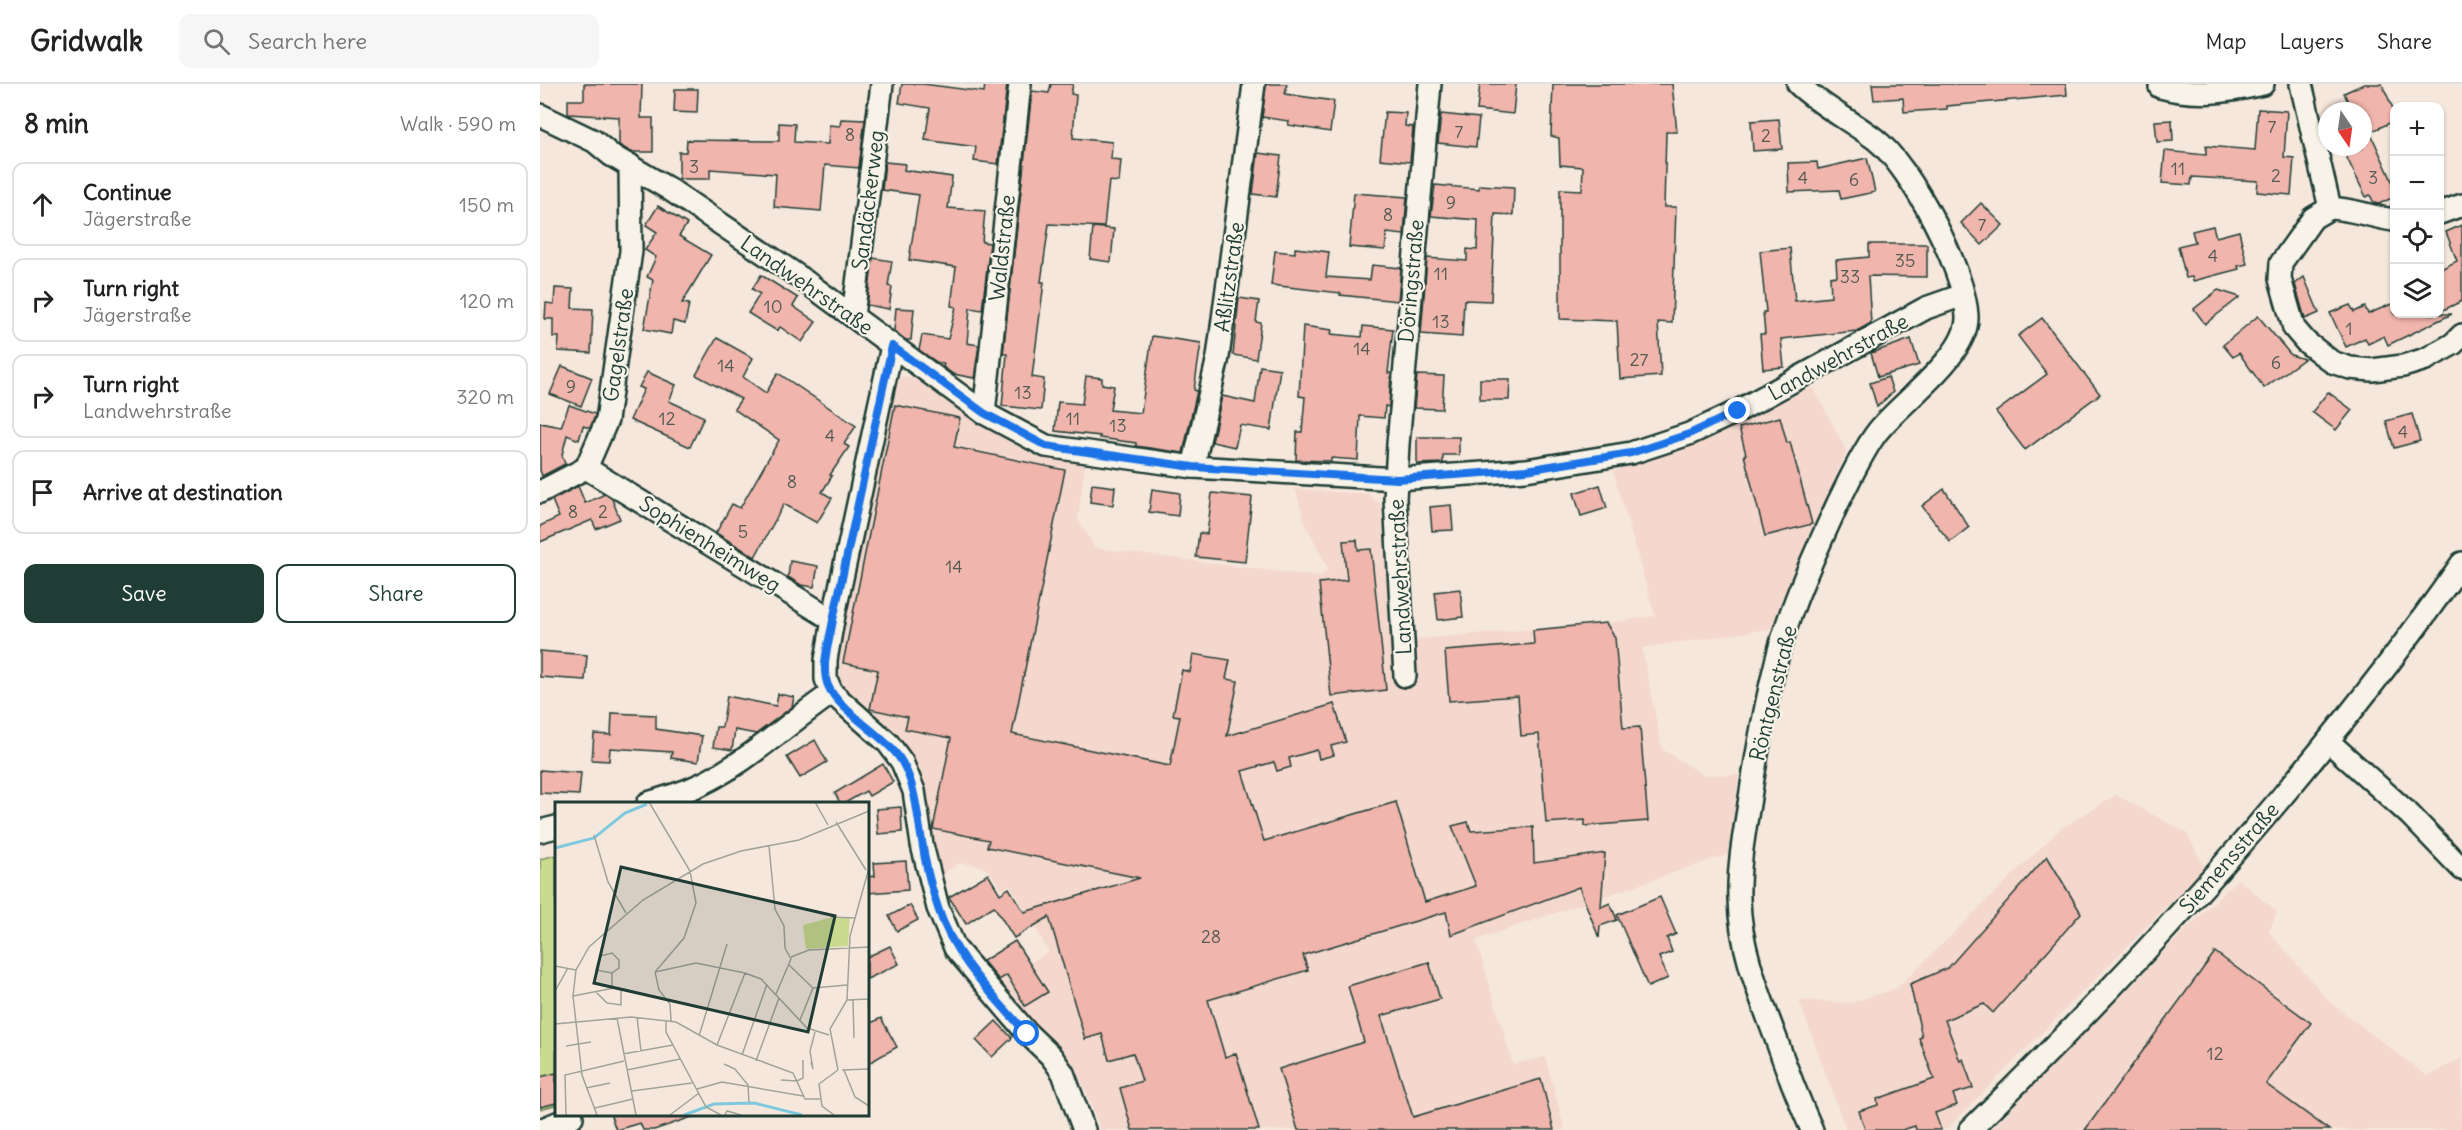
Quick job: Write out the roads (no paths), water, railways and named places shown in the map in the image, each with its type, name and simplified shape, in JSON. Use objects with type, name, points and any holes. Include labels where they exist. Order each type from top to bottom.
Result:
[{"type":"street","name":"Sandäckerweg","points":[[853,316],[882,84]]},
{"type":"street","name":"Waldstraße","points":[[984,413],[1020,84]]},
{"type":"street","name":"Aßlitzstraße","points":[[1193,467],[1218,357],[1254,84]]},
{"type":"street","name":"Döringstraße","points":[[1397,479],[1398,432],[1430,84]]},
{"type":"street","name":"Röntgenstraße","points":[[1798,84],[1838,115],[1876,140],[1892,155],[1934,221],[1957,271],[1967,316],[1965,333],[1955,352],[1877,432],[1845,489],[1818,546],[1781,645],[1758,741],[1745,828],[1739,899],[1748,965],[1812,1130]]},
{"type":"street","points":[[2160,87],[2195,94],[2263,84]]},
{"type":"street","points":[[2301,84],[2330,208]]},
{"type":"street","name":"Landwehrstraße","points":[[540,115],[594,141],[611,155],[630,165],[758,249],[984,413],[1046,446],[1193,467],[1397,479],[1526,470],[1631,453],[1689,434],[1820,368],[1926,308],[1963,296]]},
{"type":"street","name":"Gagelstraße","points":[[586,468],[607,420],[609,409],[631,251],[630,165]]},
{"type":"street","points":[[2444,211],[2462,205]]},
{"type":"street","points":[[2390,219],[2374,217],[2353,209],[2330,208],[2313,218],[2294,241],[2281,263],[2280,279],[2295,328],[2306,342],[2332,362],[2350,368],[2372,370],[2403,366],[2426,359],[2453,344],[2462,335]]},
{"type":"street","points":[[892,346],[833,620],[826,660],[826,679],[831,693],[888,744],[902,762],[914,791],[922,845],[938,908],[955,948],[1027,1034],[1051,1056],[1063,1073],[1084,1130]]},
{"type":"street","points":[[540,492],[586,468]]},
{"type":"street","name":"Sophienheimweg","points":[[586,468],[833,620]]},
{"type":"street","name":"Landwehrstraße","points":[[1397,479],[1395,499],[1406,676]]},
{"type":"street","name":"Siemensstraße","points":[[1970,1130],[2064,1039],[2207,886],[2400,651],[2462,563]]},
{"type":"street","points":[[651,802],[689,790],[720,773],[755,751],[831,693]]},
{"type":"street","points":[[2328,741],[2410,814],[2462,869]]},
{"type":"street","points":[[540,831],[555,827]]},
{"type":"street","points":[[540,1130],[572,1117]]}]
